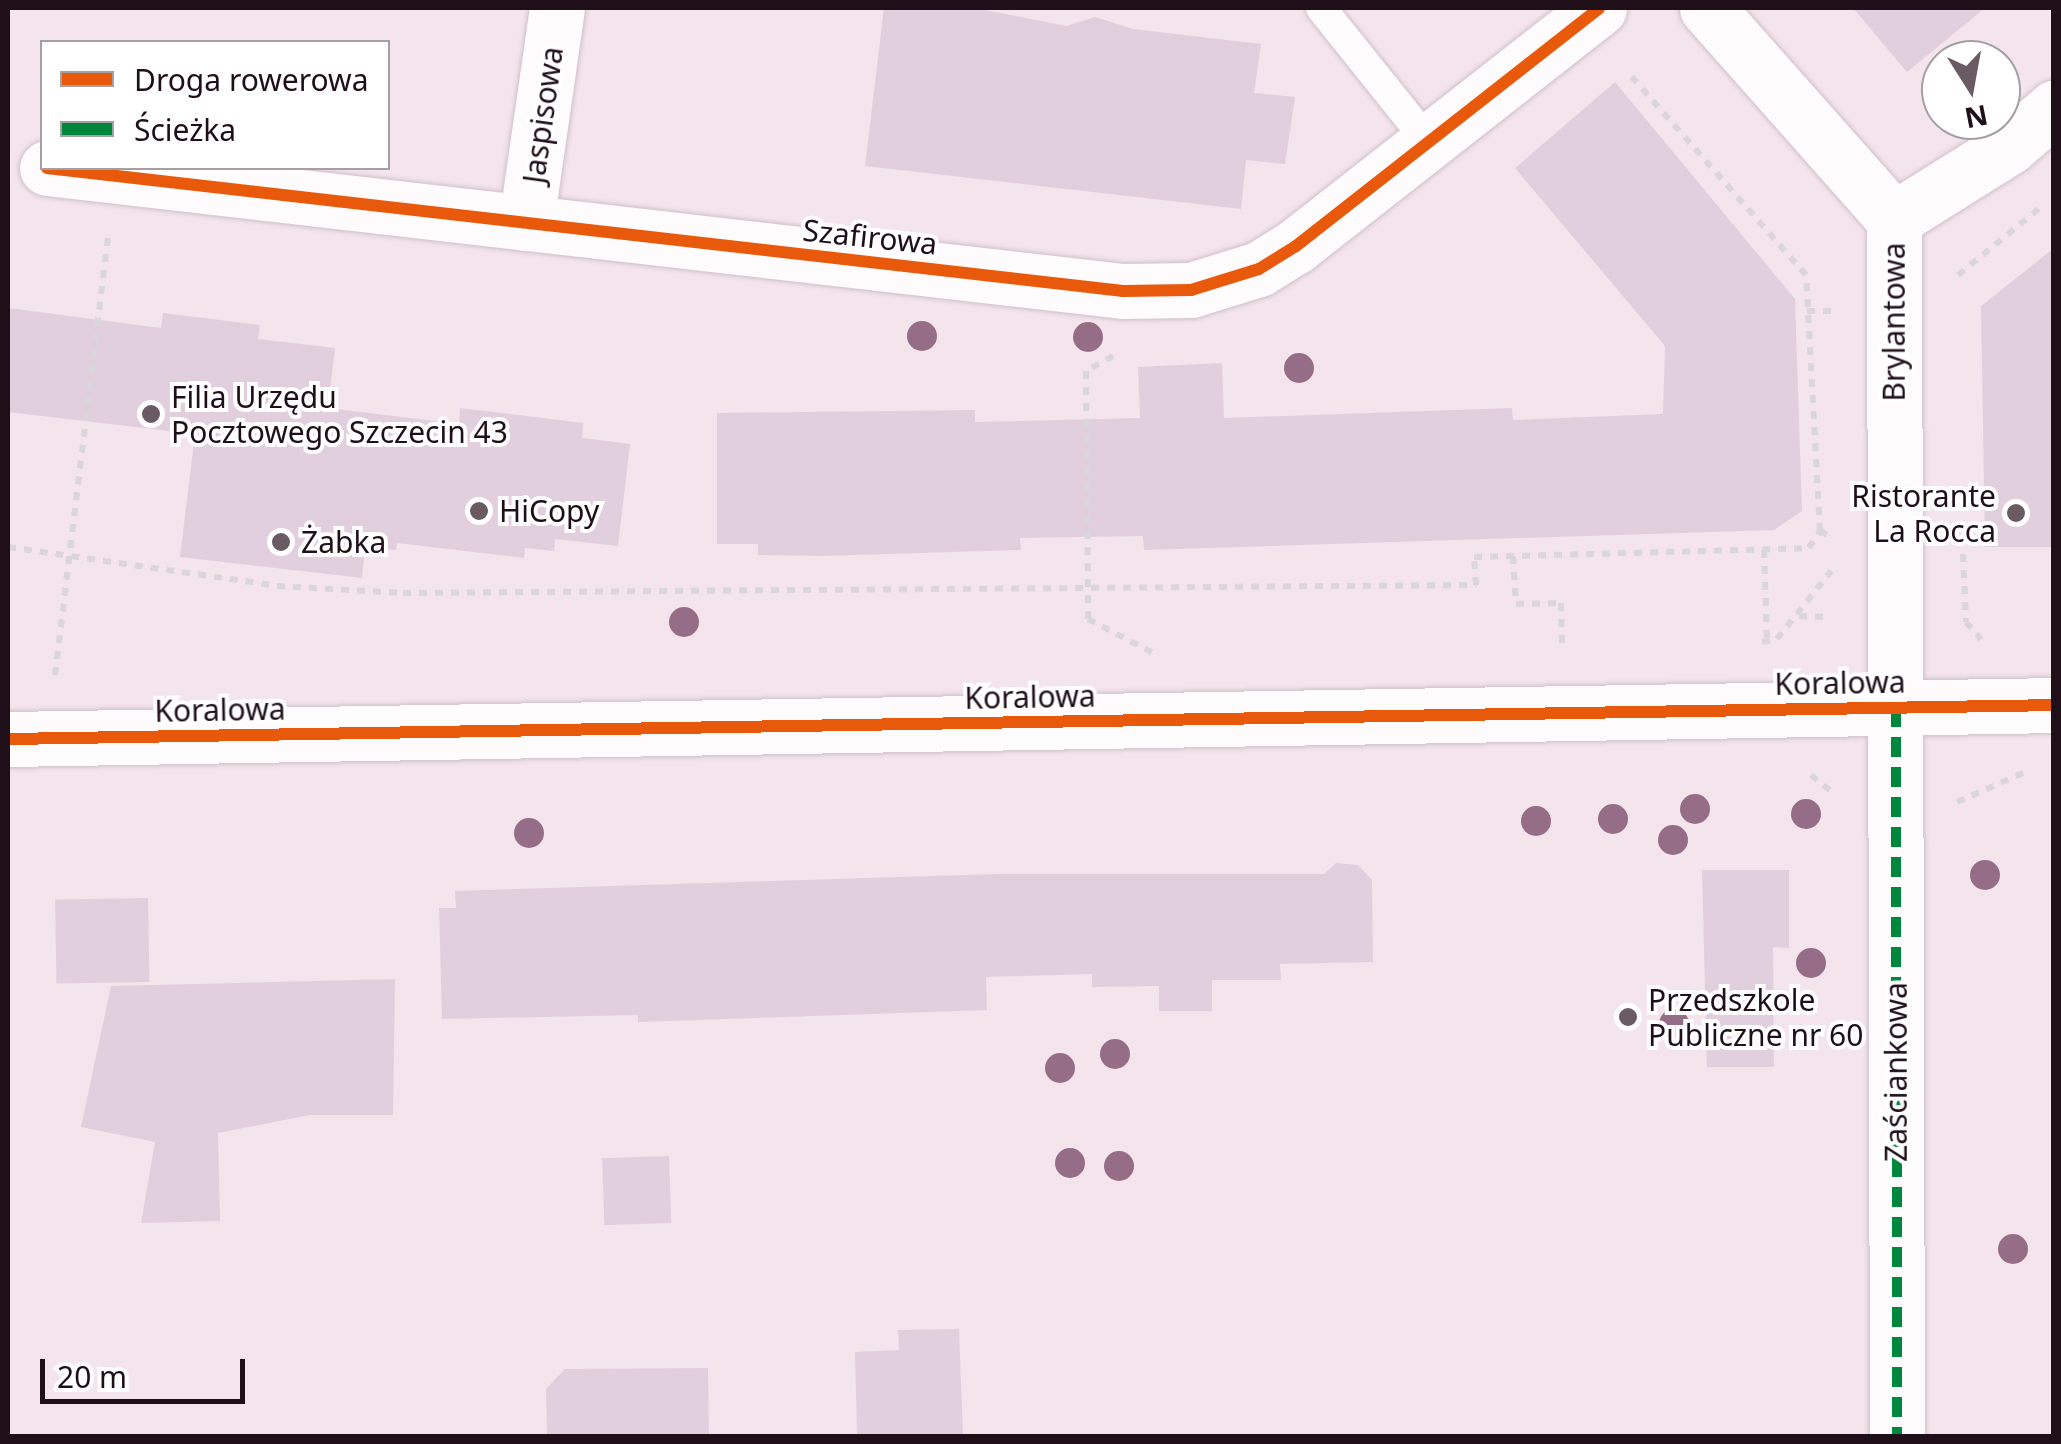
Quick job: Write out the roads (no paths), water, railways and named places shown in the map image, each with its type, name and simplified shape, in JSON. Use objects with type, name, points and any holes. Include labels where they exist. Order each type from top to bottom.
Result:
[{"type":"street","name":"Jaspisowa","points":[[526,223],[558,8]]},
{"type":"street","name":"Szafirowa","points":[[71,170],[1123,291],[1191,290],[1259,270],[1430,144],[1599,8]]},
{"type":"street","name":"Brylantowa","points":[[1707,8],[1894,219],[1896,707]]},
{"type":"street","points":[[1894,219],[2009,147],[2054,108]]},
{"type":"street","name":"Szafirowa","points":[[8,163],[40,166]]},
{"type":"street","name":"Koralowa","points":[[8,739],[2054,705]]},
{"type":"street","name":"Zaściankowa","points":[[1896,707],[1897,1436]]},
{"type":"lane","points":[[1320,8],[1430,144]]},
{"type":"place","name":"Filia Urzędu Pocztowego Szczecin 43","points":[[151,414]]},
{"type":"place","name":"HiCopy","points":[[479,511]]},
{"type":"place","name":"Ristorante La Rocca","points":[[2016,513]]},
{"type":"place","name":"Żabka","points":[[281,542]]},
{"type":"place","name":"Przedszkole Publiczne nr 60","points":[[1628,1017]]}]
